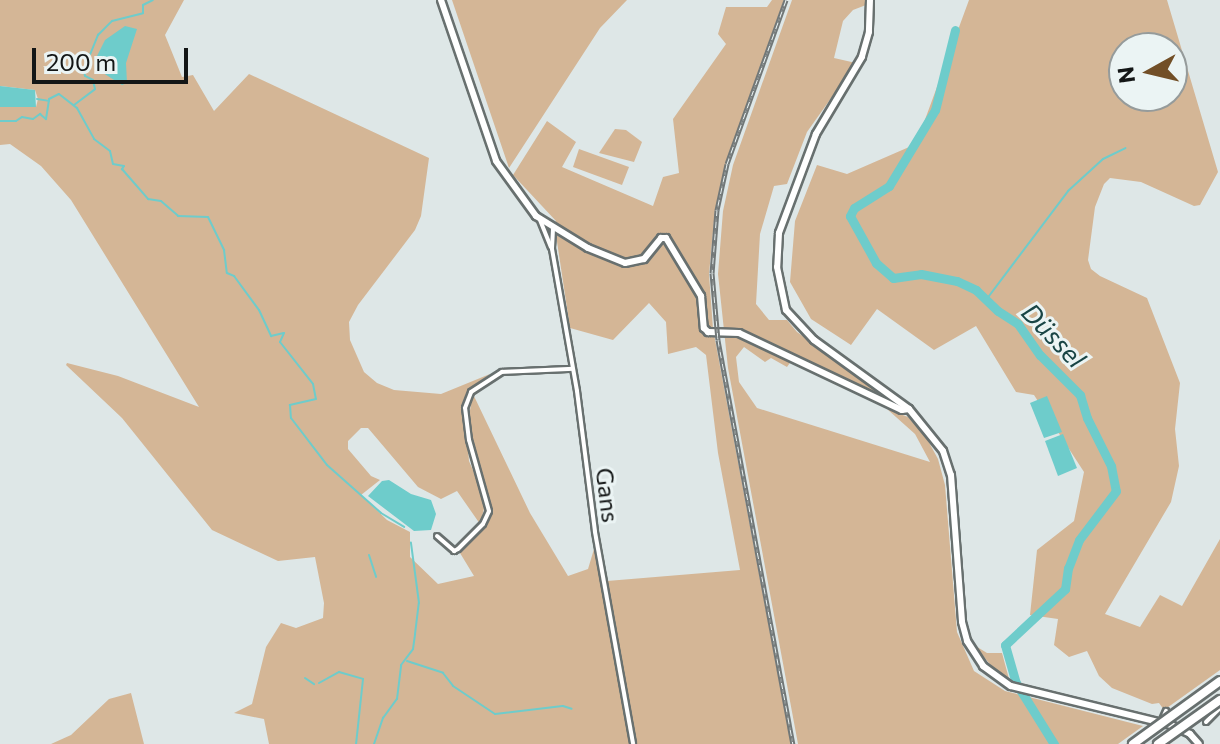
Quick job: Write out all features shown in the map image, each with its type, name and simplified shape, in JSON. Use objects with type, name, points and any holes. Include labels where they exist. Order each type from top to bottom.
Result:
[{"type":"highway","points":[[1133,744],[1220,681]]},
{"type":"highway","points":[[1158,744],[1220,700]]},
{"type":"main road","points":[[441,0],[496,161],[507,181],[540,220],[625,263],[644,259],[659,241],[666,238],[701,296],[704,328],[708,332],[739,333],[902,410],[909,409]]},
{"type":"main road","points":[[870,0],[867,45],[806,156],[779,233],[777,267],[786,310],[801,329],[909,409],[933,435],[951,475],[962,622],[967,641],[983,666],[1011,686],[1161,722],[1190,734],[1199,744]]},
{"type":"street","name":"Gans","points":[[540,220],[552,249]]},
{"type":"street","name":"Gans","points":[[553,229],[552,249],[595,532],[633,744]]},
{"type":"street","points":[[437,536],[454,551],[483,524],[489,511],[469,440],[465,408],[471,392],[502,372],[572,369]]},
{"type":"street","points":[[1206,722],[1220,708]]},
{"type":"street","points":[[1161,722],[1166,711]]},
{"type":"shaded area","points":[[0,0],[184,0],[165,35],[182,77],[193,75],[214,111],[249,74],[429,158],[421,216],[415,230],[358,305],[349,322],[350,340],[364,372],[377,383],[394,390],[441,394],[490,374],[469,389],[464,401],[469,461],[486,501],[480,524],[457,491],[441,499],[418,487],[368,428],[361,428],[348,441],[348,449],[371,476],[380,480],[361,495],[387,520],[410,532],[410,557],[438,584],[474,576],[460,553],[483,530],[490,514],[468,421],[473,394],[530,513],[568,576],[588,569],[594,549],[600,575],[607,581],[740,570],[718,453],[706,355],[696,347],[668,354],[666,322],[649,303],[613,340],[570,328],[556,235],[593,255],[615,262],[614,253],[606,253],[554,227],[556,221],[513,175],[547,121],[576,142],[562,167],[653,206],[663,177],[679,173],[673,119],[726,44],[718,34],[726,7],[767,7],[772,0],[784,0],[726,164],[715,210],[709,274],[713,329],[791,744],[269,744],[264,719],[234,713],[252,704],[266,647],[281,623],[296,628],[323,618],[324,603],[315,557],[278,561],[212,530],[122,418],[66,365],[118,376],[199,407],[71,200],[41,166],[10,144],[0,145],[0,107],[36,107],[38,99],[35,90],[0,86]]},
{"type":"shaded area","points":[[452,0],[627,0],[600,28],[509,168]]},
{"type":"shaded area","points":[[792,0],[866,0],[866,5],[853,10],[843,21],[834,58],[856,63],[807,132],[787,184],[774,186],[760,234],[756,304],[769,320],[787,320],[797,332],[899,404],[794,357],[787,367],[771,358],[765,362],[744,347],[736,357],[739,382],[757,408],[930,462],[915,434],[887,409],[908,417],[926,437],[938,459],[945,485],[957,632],[974,671],[1005,691],[1143,726],[1118,744],[798,744],[728,368],[718,274],[723,211],[733,165]]},
{"type":"shaded area","points":[[969,0],[1167,0],[1176,32],[1108,32],[1108,112],[1188,112],[1188,71],[1218,172],[1200,205],[1194,206],[1141,182],[1110,178],[1104,184],[1095,207],[1088,260],[1091,269],[1100,276],[1147,298],[1180,383],[1175,429],[1179,466],[1171,502],[1105,614],[1140,627],[1160,595],[1182,606],[1220,539],[1220,670],[1164,710],[1159,703],[1152,704],[1112,688],[1099,676],[1087,651],[1069,657],[1054,645],[1058,619],[1030,615],[1037,550],[1074,521],[1084,472],[1034,395],[1016,392],[976,326],[934,350],[877,309],[851,345],[811,319],[790,282],[795,221],[817,165],[847,174],[916,144]]},
{"type":"shaded area","points":[[615,129],[626,130],[642,142],[634,162],[599,153]]},
{"type":"shaded area","points":[[579,149],[629,167],[622,185],[573,167]]},
{"type":"shaded area","points":[[974,645],[987,653],[1002,653],[1009,679],[998,674]]},
{"type":"shaded area","points":[[131,693],[144,744],[51,744],[71,735],[109,699]]},
{"type":"water","points":[[125,26],[137,29],[126,63],[127,83],[122,85],[100,71],[96,58],[105,40]]},
{"type":"water","points":[[0,86],[35,90],[36,107],[0,107]]},
{"type":"water","points":[[1047,396],[1062,432],[1044,438],[1030,403]]},
{"type":"water","points":[[1063,434],[1077,468],[1058,476],[1045,441]]},
{"type":"water","points":[[389,480],[411,494],[431,500],[436,514],[431,530],[414,531],[368,496],[382,481]]},
{"type":"waterway","points":[[85,67],[98,35],[112,21],[143,13],[143,5],[153,0]]},
{"type":"waterway","name":"Düssel","points":[[955,30],[935,110],[889,186],[854,208],[850,216],[876,263],[893,278],[921,274],[957,281],[976,290],[998,311],[1018,324],[1040,355],[1080,395],[1087,418],[1111,466],[1116,491],[1079,540],[1068,568],[1065,589],[1005,645],[1016,683],[1054,744]]},
{"type":"waterway","points":[[74,105],[95,89],[93,80],[85,76],[84,71]]},
{"type":"waterway","points":[[0,121],[16,121],[22,117],[33,119],[40,114],[46,119],[49,99],[59,94],[77,108],[94,139],[110,151],[113,164],[124,166],[122,169],[148,199],[161,201],[178,216],[208,217],[224,250],[227,273],[234,276],[259,310],[271,336],[284,333],[280,342],[313,384],[316,399],[290,405],[291,418],[327,465],[381,513],[404,527]]},
{"type":"waterway","points":[[37,99],[49,101]]},
{"type":"waterway","points":[[986,300],[1068,191],[1103,159],[1126,148]]},
{"type":"waterway","points":[[374,744],[383,718],[397,699],[401,665],[413,649],[419,603],[411,543]]},
{"type":"waterway","points":[[369,555],[376,577]]},
{"type":"waterway","points":[[407,661],[443,673],[453,686],[495,714],[563,706],[572,709]]},
{"type":"waterway","points":[[319,683],[339,672],[363,679],[356,744]]},
{"type":"waterway","points":[[305,678],[314,684]]},
{"type":"railway","points":[[786,0],[727,164],[717,210],[712,273],[718,340],[793,744]]}]
